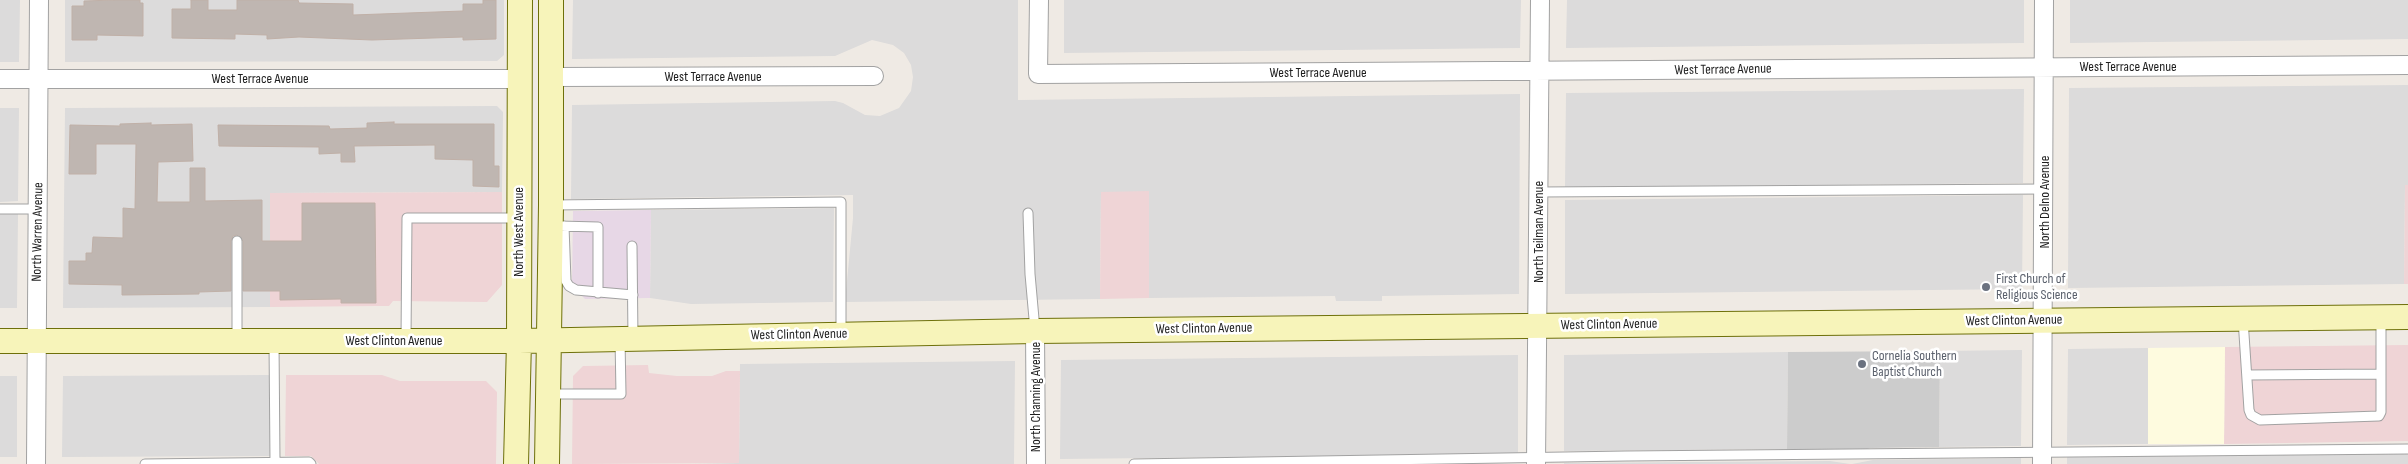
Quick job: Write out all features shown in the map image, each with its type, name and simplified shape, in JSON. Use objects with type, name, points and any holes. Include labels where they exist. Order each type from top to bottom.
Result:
[{"type":"main road","name":"North West Avenue","points":[[516,464],[519,341],[520,0]]},
{"type":"main road","points":[[547,464],[555,219],[551,0]]},
{"type":"main road","name":"West Clinton Avenue","points":[[0,341],[550,341],[1036,331],[2408,317]]},
{"type":"street","name":"North Warren Avenue","points":[[36,464],[40,78],[39,0]]},
{"type":"street","name":"West Terrace Avenue","points":[[1039,0],[1038,74],[2408,65]]},
{"type":"street","name":"North Teilman Avenue","points":[[1536,461],[1540,0]]},
{"type":"street","name":"North Delno Avenue","points":[[2042,458],[2045,190],[2044,0]]},
{"type":"street","name":"West Terrace Avenue","points":[[552,77],[874,76]]},
{"type":"street","name":"West Terrace Avenue","points":[[0,79],[520,79]]},
{"type":"street","name":"North Channing Avenue","points":[[1036,331],[1036,464]]},
{"type":"lane","points":[[1539,192],[2045,190]]},
{"type":"lane","points":[[555,219],[841,202],[841,334]]},
{"type":"lane","points":[[0,209],[38,209]]},
{"type":"lane","points":[[1028,213],[1030,274],[1036,331]]},
{"type":"lane","points":[[406,341],[407,218],[519,218]]},
{"type":"lane","points":[[555,219],[598,227],[598,293]]},
{"type":"lane","points":[[555,219],[566,281],[569,286],[576,290],[633,295]]},
{"type":"lane","points":[[237,241],[237,341]]},
{"type":"lane","points":[[548,394],[621,394],[626,339],[633,295],[632,246]]},
{"type":"lane","points":[[2243,319],[2250,415],[2260,420],[2378,416],[2381,412],[2382,318]]},
{"type":"lane","points":[[274,341],[275,462]]},
{"type":"lane","points":[[2247,375],[2381,374]]},
{"type":"lane","points":[[1134,464],[1536,461],[1626,456],[2042,458],[2408,448]]},
{"type":"lane","points":[[145,464],[275,462],[309,462],[311,464]]},
{"type":"shaded area","points":[[0,0],[20,0],[19,62],[0,62]]},
{"type":"shaded area","points":[[65,0],[504,0],[504,55],[497,61],[65,62]]},
{"type":"shaded area","points":[[573,0],[1018,0],[1018,100],[1520,94],[1519,294],[1382,296],[1382,301],[1336,301],[1335,296],[1149,298],[1149,192],[1101,192],[1100,299],[845,302],[853,218],[853,195],[571,199],[572,105],[835,101],[843,103],[865,115],[880,116],[899,108],[911,91],[913,77],[911,65],[904,53],[893,45],[872,40],[835,56],[572,59]]},
{"type":"shaded area","points":[[1064,0],[1521,0],[1520,48],[1064,53]]},
{"type":"shaded area","points":[[1567,0],[2024,0],[2024,43],[1566,48]]},
{"type":"shaded area","points":[[2070,0],[2408,0],[2408,39],[2070,43]]},
{"type":"shaded area","points":[[2408,85],[2408,185],[2405,185],[2404,284],[2068,288],[2069,88]]},
{"type":"shaded area","points":[[2024,89],[2023,183],[1565,188],[1566,93]]},
{"type":"shaded area","points":[[497,106],[503,112],[502,192],[270,193],[270,307],[63,308],[65,108]]},
{"type":"shaded area","points":[[0,108],[19,108],[18,201],[0,202]]},
{"type":"shaded area","points":[[2405,185],[2408,185],[2408,284],[2404,284]]},
{"type":"shaded area","points":[[1149,191],[1149,298],[1100,299],[1101,192]]},
{"type":"shaded area","points":[[502,192],[502,285],[487,302],[393,301],[389,306],[270,307],[270,193]]},
{"type":"shaded area","points":[[2023,195],[2022,289],[1565,294],[1565,200]]},
{"type":"shaded area","points":[[834,208],[833,302],[691,304],[650,298],[651,210]]},
{"type":"shaded area","points":[[651,210],[650,298],[585,299],[572,286],[573,211]]},
{"type":"shaded area","points":[[0,214],[18,214],[17,308],[0,308]]},
{"type":"shaded area","points":[[2408,345],[2408,441],[2224,444],[2225,347]]},
{"type":"shaded area","points":[[2225,347],[2224,444],[2148,444],[2148,348]]},
{"type":"shaded area","points":[[2148,348],[2148,444],[2067,445],[2068,349]]},
{"type":"shaded area","points":[[2022,350],[2021,446],[1939,447],[1940,351]]},
{"type":"shaded area","points":[[1940,351],[1939,447],[1870,448],[1861,451],[1787,449],[1788,352]]},
{"type":"shaded area","points":[[1788,352],[1787,449],[1564,451],[1564,355]]},
{"type":"shaded area","points":[[1518,355],[1518,454],[1060,459],[1061,360]]},
{"type":"shaded area","points":[[1015,361],[1014,464],[693,464],[739,463],[740,364]]},
{"type":"shaded area","points":[[648,365],[649,373],[677,376],[712,376],[726,371],[740,371],[739,463],[572,464],[573,376],[583,366]]},
{"type":"shaded area","points":[[270,375],[270,456],[62,457],[63,376]]},
{"type":"shaded area","points":[[286,375],[382,375],[400,381],[486,381],[497,392],[496,464],[319,464],[311,456],[285,456]]},
{"type":"shaded area","points":[[0,376],[17,376],[17,457],[0,457]]},
{"type":"shaded area","points":[[2408,454],[2408,464],[2067,464],[2067,457]]},
{"type":"shaded area","points":[[2021,458],[2021,464],[1852,464],[1873,460]]},
{"type":"shaded area","points":[[1830,461],[1850,464],[1564,464],[1564,463]]},
{"type":"building","points":[[140,0],[140,3],[143,3],[143,36],[97,35],[97,40],[72,40],[72,6],[84,6],[84,1]]},
{"type":"building","points":[[191,0],[208,0],[208,10],[237,10],[237,0],[298,0],[299,3],[353,4],[353,15],[463,11],[463,4],[483,4],[483,0],[496,0],[496,39],[463,40],[463,37],[372,40],[299,37],[267,39],[267,35],[235,34],[235,39],[172,38],[172,9],[191,9]]},
{"type":"building","points":[[394,122],[394,124],[494,124],[494,166],[499,166],[499,187],[473,186],[473,160],[435,159],[435,145],[354,146],[355,162],[341,162],[341,153],[319,154],[319,147],[219,146],[218,125],[329,126],[330,129],[367,128],[367,123]]},
{"type":"building","points":[[151,123],[151,125],[192,124],[193,161],[158,162],[157,202],[190,202],[190,168],[205,168],[205,201],[262,200],[262,241],[302,241],[302,203],[375,203],[376,303],[341,303],[341,299],[280,300],[280,291],[243,291],[243,241],[237,235],[233,236],[231,241],[231,291],[199,292],[199,294],[122,295],[122,285],[69,284],[69,261],[86,261],[86,253],[92,253],[93,237],[123,238],[123,208],[135,209],[136,144],[96,144],[96,174],[69,174],[70,125],[120,126],[120,124]]},
{"type":"place","name":"First Church of Religious Science","points":[[1986,287]]},
{"type":"place","name":"Cornelia Southern Baptist Church","points":[[1862,364]]}]
